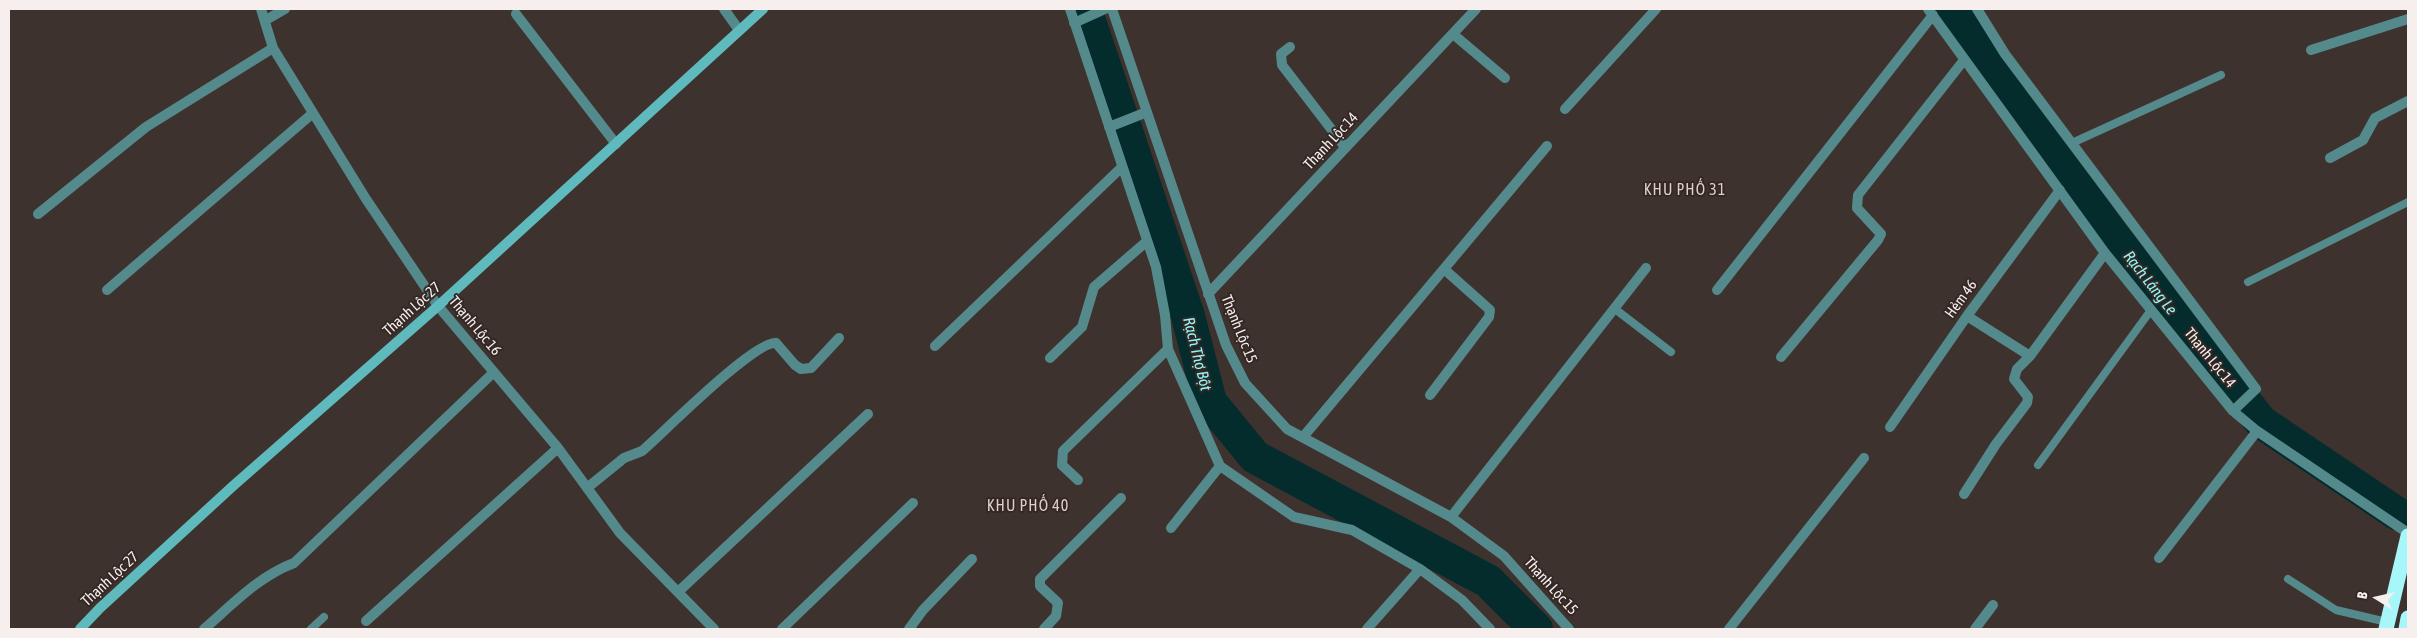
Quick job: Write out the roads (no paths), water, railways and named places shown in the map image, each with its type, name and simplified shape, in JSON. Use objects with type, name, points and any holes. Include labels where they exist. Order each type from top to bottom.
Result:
[{"type":"highway","points":[[2387,626],[2408,534]]},
{"type":"highway","points":[[2406,629],[2408,618]]},
{"type":"street","name":"Thạnh Lộc 16","points":[[261,9],[266,20],[273,48],[366,198],[438,306],[558,448],[620,533],[714,629]]},
{"type":"street","points":[[266,20],[285,9]]},
{"type":"street","points":[[724,9],[740,30]]},
{"type":"street","name":"Thạnh Lộc 27","points":[[80,629],[100,608],[219,499],[438,306],[763,9]]},
{"type":"street","points":[[1070,9],[1146,242],[1156,267],[1165,315],[1168,349],[1220,466],[1294,517],[1352,530],[1420,569],[1462,600],[1490,629]]},
{"type":"street","points":[[1074,23],[1105,9]]},
{"type":"street","name":"Thạnh Lộc 15","points":[[1112,9],[1226,345],[1245,383],[1287,428],[1451,517],[1504,556],[1569,629]]},
{"type":"street","name":"Thạnh Lộc 14","points":[[1208,294],[1476,9]]},
{"type":"street","points":[[1566,109],[1656,9]]},
{"type":"street","name":"Thạnh Lộc 14","points":[[1977,9],[2005,54],[2256,389],[2233,411]]},
{"type":"street","points":[[1717,290],[1930,12]]},
{"type":"street","name":"Thạnh Lộc 14","points":[[1930,12],[2105,253],[2233,411],[2257,431],[2408,534]]},
{"type":"street","points":[[516,14],[616,144]]},
{"type":"street","points":[[2311,50],[2408,19]]},
{"type":"street","points":[[1452,34],[1505,78]]},
{"type":"street","points":[[1290,47],[1281,54],[1282,65],[1345,147]]},
{"type":"street","points":[[38,214],[146,127],[273,48]]},
{"type":"street","points":[[1781,357],[1878,240],[1881,234],[1858,208],[1858,195],[1964,60]]},
{"type":"street","points":[[2330,158],[2363,140],[2375,118],[2408,101]]},
{"type":"street","points":[[107,290],[313,112]]},
{"type":"street","points":[[1109,127],[1147,112]]},
{"type":"street","points":[[1303,437],[1547,146]]},
{"type":"street","points":[[935,346],[1122,166]]},
{"type":"street","name":"Hẻm 46","points":[[1890,427],[1966,316],[2060,190]]},
{"type":"street","points":[[1050,358],[1082,327],[1094,287],[1146,242]]},
{"type":"street","points":[[1964,494],[1996,444],[2026,403],[2028,397],[2014,379],[2017,370],[2030,356],[2105,253]]},
{"type":"street","points":[[1451,517],[1646,268]]},
{"type":"street","points":[[1430,395],[1489,316],[1490,310],[1444,269]]},
{"type":"street","points":[[1966,316],[2030,356]]},
{"type":"street","points":[[587,488],[624,458],[642,451],[734,367],[762,347],[771,342],[776,343],[795,365],[802,370],[811,368],[839,338]]},
{"type":"street","points":[[1078,480],[1062,465],[1063,451],[1168,349]]},
{"type":"street","points":[[204,629],[258,582],[278,569],[294,563],[494,372]]},
{"type":"street","points":[[678,592],[868,414]]},
{"type":"street","points":[[2159,558],[2257,431]]},
{"type":"street","points":[[366,621],[558,448]]},
{"type":"street","points":[[1729,629],[1864,458]]},
{"type":"street","points":[[1171,528],[1220,466]]},
{"type":"street","points":[[1044,629],[1056,616],[1058,603],[1040,586],[1040,579],[1121,498]]},
{"type":"street","points":[[782,629],[913,503]]},
{"type":"street","points":[[909,629],[923,610],[972,559]]},
{"type":"street","points":[[1367,629],[1420,569]]},
{"type":"street","points":[[1975,629],[1993,605]]},
{"type":"lane","points":[[2072,144],[2220,75]]},
{"type":"lane","points":[[2248,282],[2408,202]]},
{"type":"lane","points":[[1615,309],[1670,352]]},
{"type":"lane","points":[[2038,466],[2151,310]]},
{"type":"lane","points":[[2288,579],[2336,610],[2387,626]]},
{"type":"lane","points":[[311,629],[324,617]]},
{"type":"waterway","name":"Rạch Thợ Bột","points":[[1085,9],[1188,316],[1210,402],[1255,457],[1488,581],[1536,629]]},
{"type":"waterway","name":"Rạch Láng Le","points":[[1950,9],[2110,232],[2261,422],[2396,513]]},
{"type":"district","name":"KHU PHỐ 31","points":[[1685,190]]},
{"type":"district","name":"KHU PHỐ 40","points":[[1028,506]]}]
